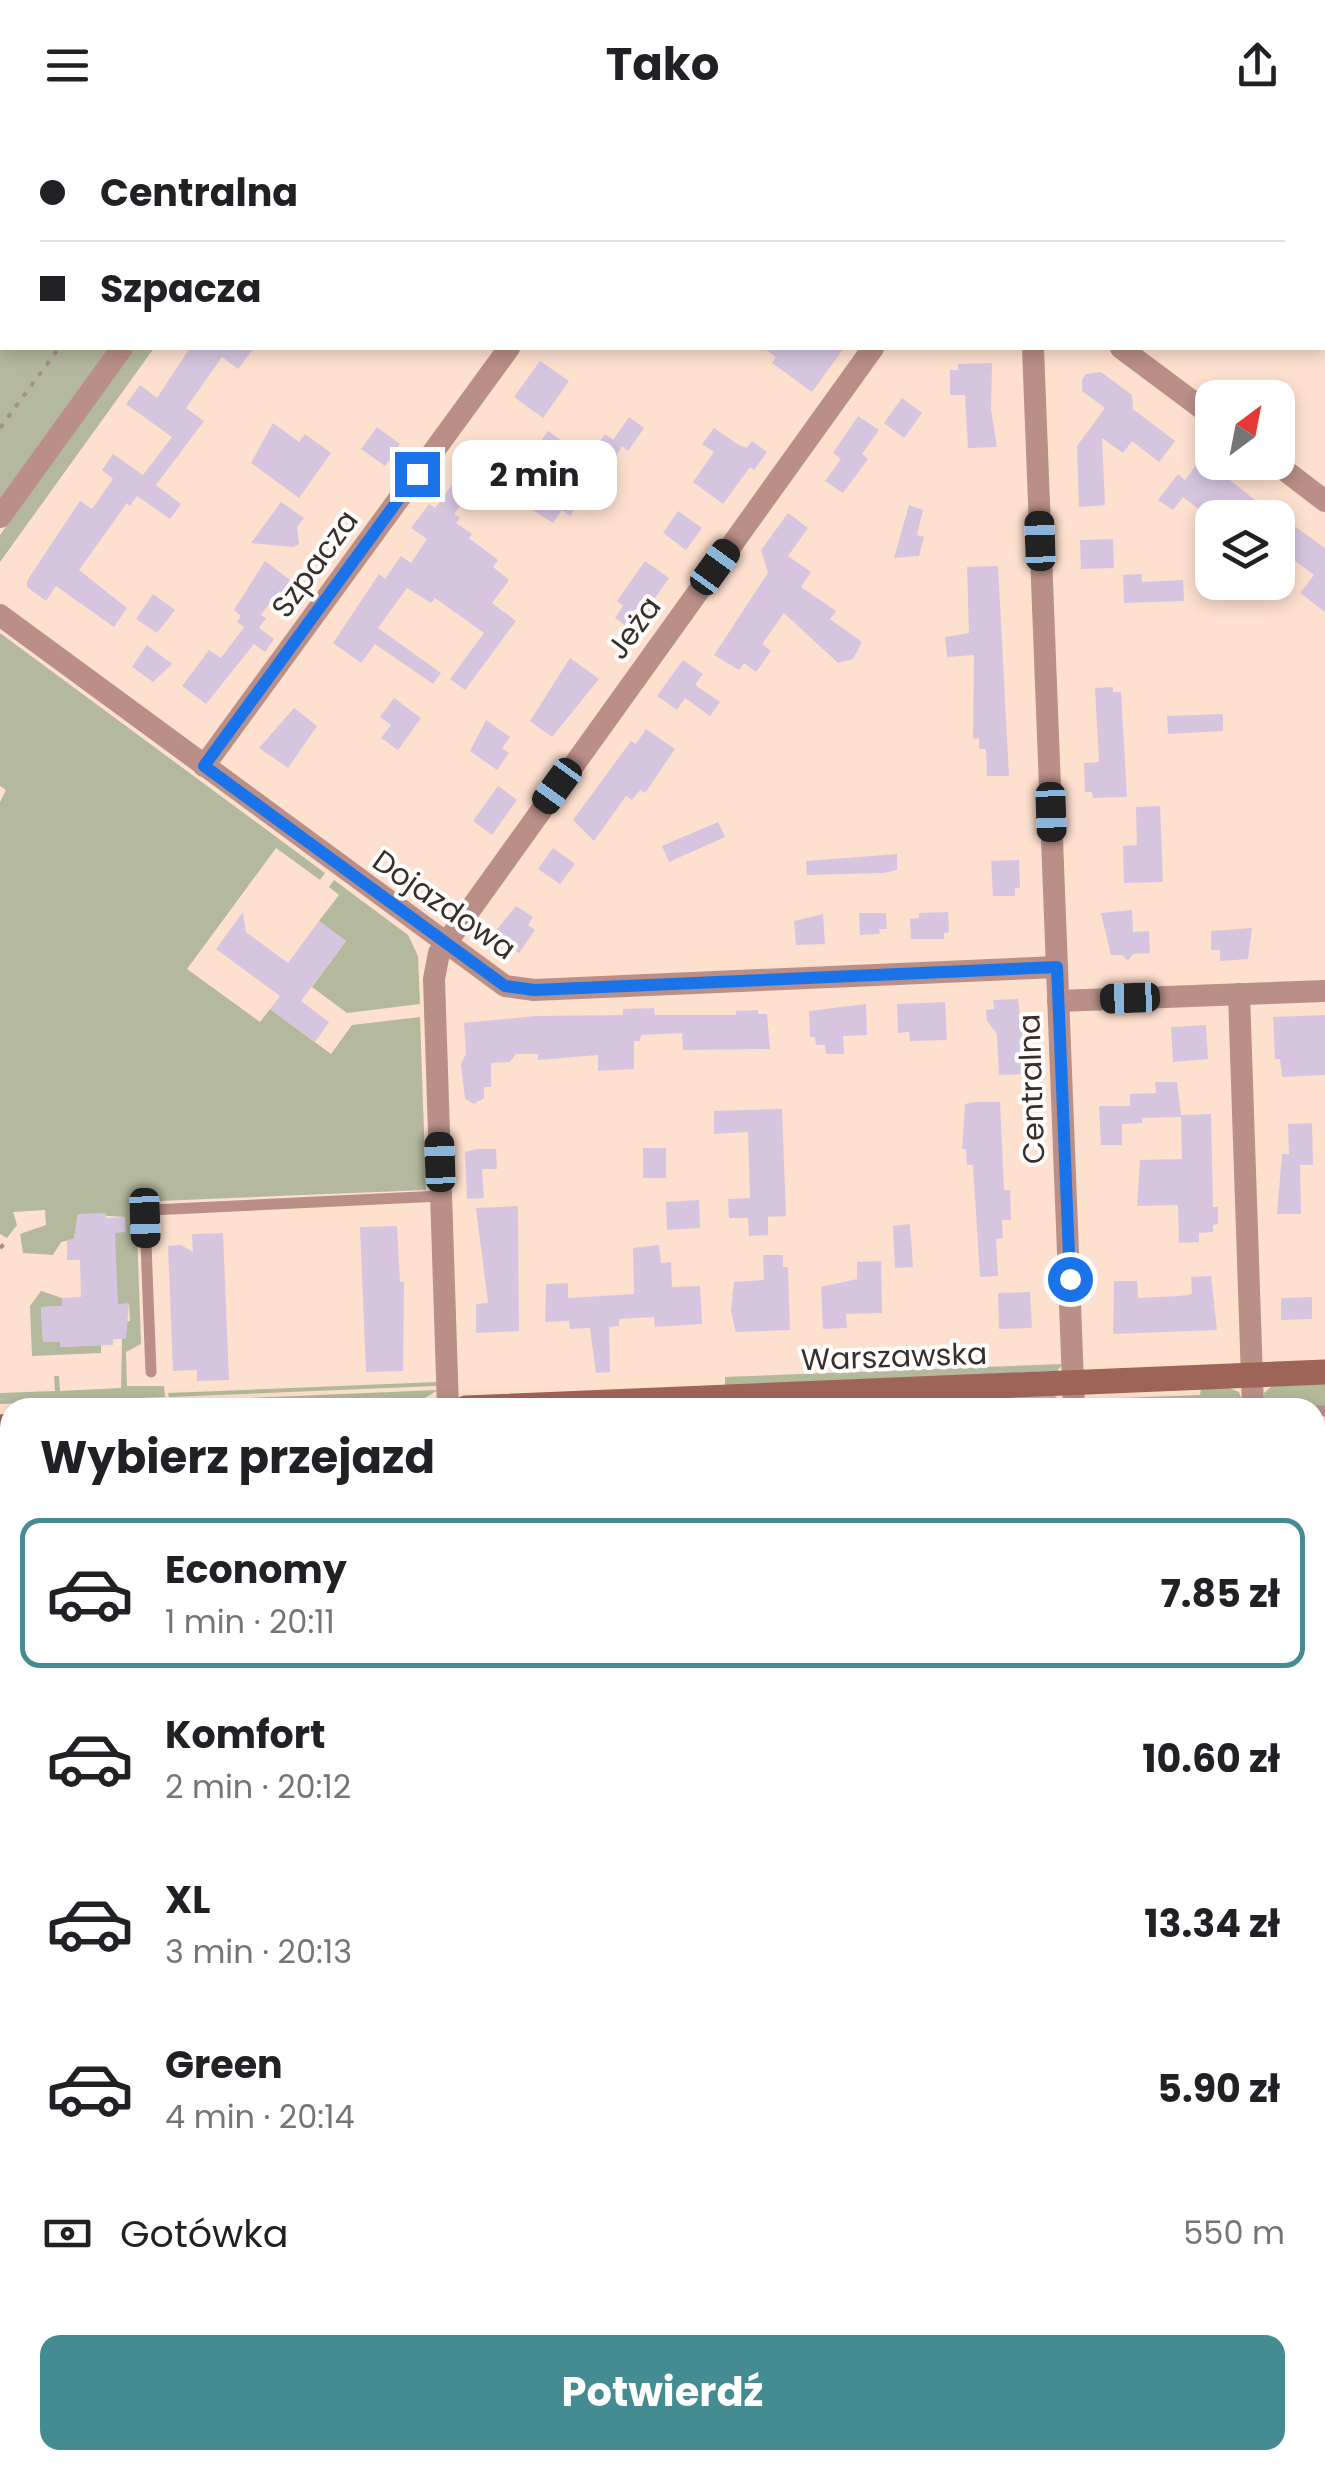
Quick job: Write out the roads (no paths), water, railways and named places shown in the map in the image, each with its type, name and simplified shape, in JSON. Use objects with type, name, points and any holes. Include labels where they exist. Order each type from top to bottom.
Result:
[{"type":"street","points":[[0,517],[121,350]]},
{"type":"street","name":"Szpacza","points":[[204,766],[509,350]]},
{"type":"street","name":"Jeża","points":[[444,943],[873,350]]},
{"type":"street","name":"Centralna","points":[[1032,350],[1074,1395]]},
{"type":"street","points":[[1124,350],[1195,403]]},
{"type":"street","points":[[1295,478],[1325,501]]},
{"type":"street","name":"Dojazdowa","points":[[0,615],[505,986],[534,990],[1057,967]]},
{"type":"street","points":[[444,943],[434,979],[448,1398]]},
{"type":"street","points":[[1058,1000],[1325,990]]},
{"type":"street","points":[[1239,994],[1253,1398]]},
{"type":"street","name":"Warszawska","points":[[913,1398],[1074,1395],[1252,1375],[1325,1372]]},
{"type":"lane","points":[[150,1372],[145,1218],[151,1210],[441,1196]]}]
